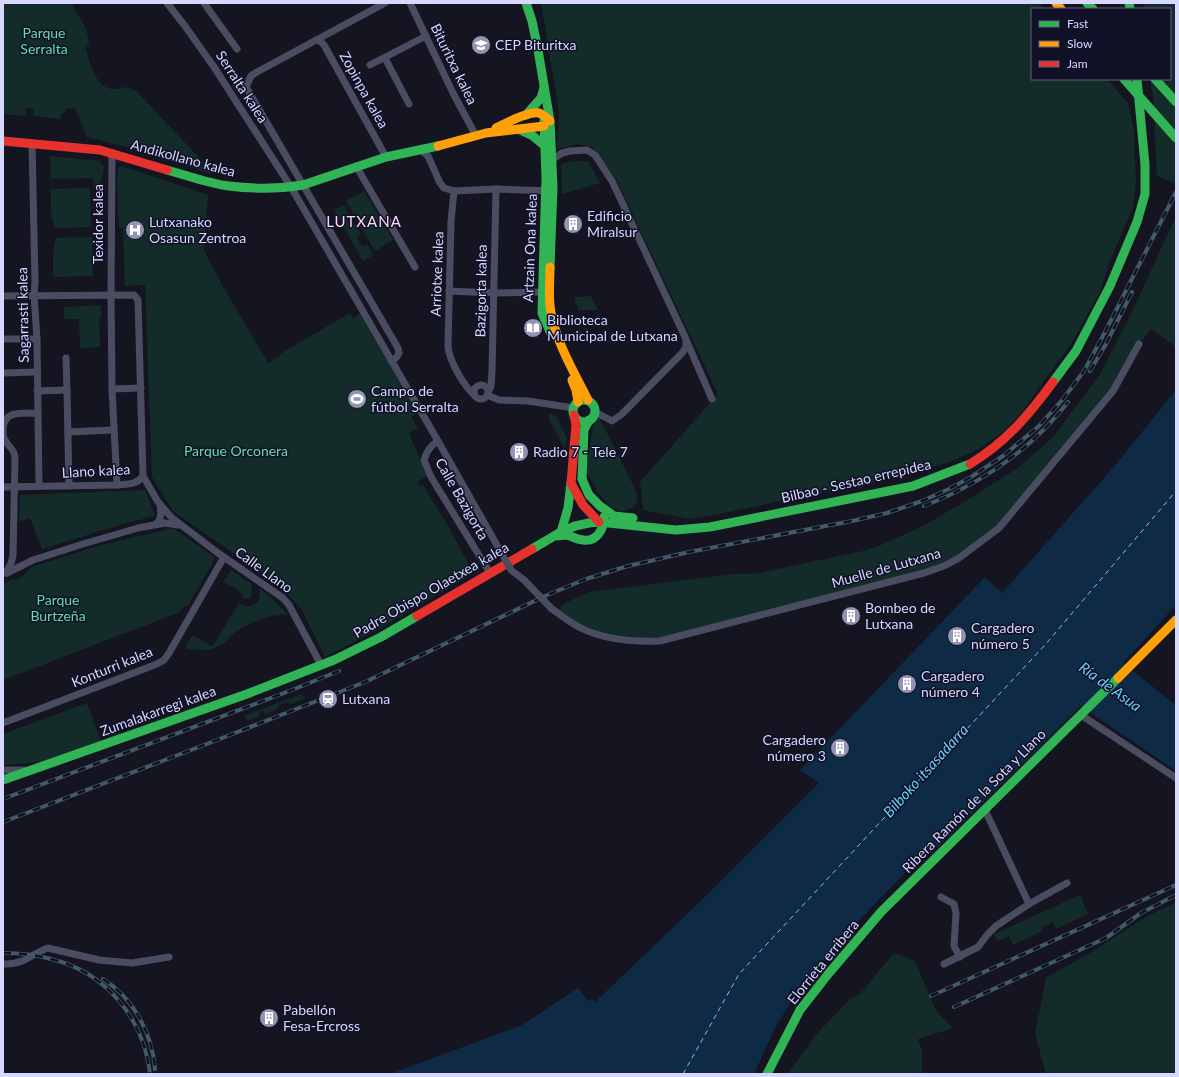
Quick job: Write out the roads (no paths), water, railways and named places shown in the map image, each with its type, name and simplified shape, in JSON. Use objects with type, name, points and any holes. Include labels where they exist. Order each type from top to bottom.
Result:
[{"type":"main road","name":"Artzain Ona kalea","points":[[526,3],[532,21],[545,87],[545,146],[549,191]]},
{"type":"main road","points":[[1125,80],[1176,138]]},
{"type":"main road","name":"Bilbao - Sestao errepidea","points":[[710,527],[913,486],[964,467],[985,455],[1003,441],[1036,405],[1076,351],[1110,286],[1137,222],[1145,194],[1145,172],[1137,80]]},
{"type":"main road","points":[[1156,80],[1176,102]]},
{"type":"main road","points":[[525,116],[541,98],[545,87]]},
{"type":"main road","points":[[486,133],[525,116],[536,113],[546,121]]},
{"type":"main road","name":"Andikollano kalea","points":[[3,141],[88,148],[112,153],[188,176],[228,186],[276,188],[303,185],[386,157],[421,150],[486,133],[517,129],[546,121]]},
{"type":"main road","name":"Artzain Ona kalea","points":[[546,121],[552,159],[549,191],[545,292],[542,313],[543,319],[576,390],[576,425],[570,502],[565,522],[557,534]]},
{"type":"main road","points":[[517,129],[533,136],[545,146]]},
{"type":"main road","name":"Artzain Ona kalea","points":[[545,292],[548,300],[551,320],[588,400],[594,405],[600,414]]},
{"type":"main road","points":[[588,400],[585,400],[575,408],[579,420],[586,422],[600,414]]},
{"type":"main road","points":[[589,420],[584,430],[582,479],[589,495],[600,506],[614,516]]},
{"type":"main road","points":[[571,483],[576,496],[586,511],[600,520],[676,530],[710,527]]},
{"type":"main road","points":[[557,534],[567,534],[584,540],[598,535],[603,529],[600,520],[600,506]]},
{"type":"main road","points":[[600,520],[614,516],[710,527]]},
{"type":"main road","name":"Padre Obispo Olaetxea kalea","points":[[321,665],[381,638],[574,523],[600,520]]},
{"type":"main road","name":"Ribera Ramón de la Sota y Llano","points":[[881,912],[1084,713],[1176,620]]},
{"type":"main road","name":"Zumalakarregi kalea","points":[[3,780],[44,764],[247,694],[321,665]]},
{"type":"main road","points":[[3,777],[44,764]]},
{"type":"main road","name":"Elorrieta erribera","points":[[766,1074],[800,1010],[824,978],[881,912]]},
{"type":"street","name":"Serralta kalea","points":[[166,3],[185,26],[214,67],[291,187],[511,570]]},
{"type":"street","name":"Serralta kalea","points":[[204,3],[237,49]]},
{"type":"street","points":[[316,40],[385,3]]},
{"type":"street","name":"Bituritxa kalea","points":[[410,3],[453,93],[476,136]]},
{"type":"street","points":[[370,66],[426,36]]},
{"type":"street","name":"Serralta kalea","points":[[316,40],[251,76],[246,87],[398,348],[399,353],[396,358],[391,361]]},
{"type":"street","name":"Zopinpa kalea","points":[[316,40],[324,44],[386,157]]},
{"type":"street","points":[[385,58],[409,104]]},
{"type":"street","name":"Sagarrasti kalea","points":[[32,143],[39,486]]},
{"type":"street","points":[[428,156],[432,147]]},
{"type":"street","points":[[421,150],[428,156],[440,183],[444,188],[454,191],[496,189],[549,191]]},
{"type":"street","points":[[552,159],[562,153],[587,150],[595,155],[612,181],[686,339],[712,399]]},
{"type":"street","name":"Texidor kalea","points":[[112,153],[112,389],[117,485]]},
{"type":"street","points":[[356,166],[415,267]]},
{"type":"street","name":"Bazigorta kalea","points":[[488,394],[491,386],[492,371],[496,189]]},
{"type":"street","name":"Arriotxe kalea","points":[[454,191],[449,291],[448,354],[469,391],[475,396]]},
{"type":"street","points":[[298,200],[303,195],[310,197]]},
{"type":"street","points":[[449,291],[494,293],[545,292]]},
{"type":"street","points":[[3,296],[134,295],[138,300],[143,476]]},
{"type":"street","points":[[3,339],[37,339]]},
{"type":"street","points":[[600,414],[612,421],[622,414],[682,353],[686,347],[686,339]]},
{"type":"street","name":"Muelle de Lutxana","points":[[511,570],[524,580],[551,608],[579,627],[596,634],[639,642],[660,641],[924,573],[944,566],[958,558],[999,528],[1113,390],[1139,344]]},
{"type":"street","points":[[66,358],[69,486]]},
{"type":"street","points":[[3,373],[37,372]]},
{"type":"street","points":[[488,394],[482,399],[475,396],[474,390],[479,385],[485,386],[488,394],[499,400],[528,401],[575,408]]},
{"type":"street","points":[[112,389],[141,388]]},
{"type":"street","points":[[37,391],[67,390]]},
{"type":"street","points":[[15,487],[14,454],[3,437],[4,420],[12,414],[38,413]]},
{"type":"street","points":[[68,432],[113,430]]},
{"type":"street","name":"Calle Bazigorta","points":[[438,441],[427,451],[424,460],[427,468],[431,477],[490,573]]},
{"type":"street","name":"Llano kalea","points":[[3,487],[117,485],[140,481],[143,476],[168,515],[188,531]]},
{"type":"street","name":"Llano kalea","points":[[4,574],[12,563],[13,556],[15,487]]},
{"type":"street","points":[[156,524],[160,521],[161,517],[160,504]]},
{"type":"street","name":"Llano kalea","points":[[4,574],[33,560],[138,528],[165,523],[180,526]]},
{"type":"street","name":"Calle Llano","points":[[188,531],[224,558],[277,593],[290,605],[321,665]]},
{"type":"street","name":"Llano kalea","points":[[13,556],[21,561],[33,560]]},
{"type":"street","name":"Konturri kalea","points":[[3,724],[164,660],[169,654],[224,558]]},
{"type":"street","points":[[1084,713],[1176,778]]},
{"type":"street","points":[[3,770],[24,770]]},
{"type":"street","points":[[985,810],[1029,904]]},
{"type":"street","points":[[944,964],[978,947],[996,926],[1029,904],[1067,883]]},
{"type":"street","points":[[941,897],[954,904],[956,913],[954,946],[960,957]]},
{"type":"street","points":[[3,964],[25,961],[41,950],[48,948],[99,960],[132,962],[169,957]]},
{"type":"water","points":[[1176,390],[1176,605],[1123,663],[1176,705],[1176,771],[1081,706],[931,854],[927,850],[849,931],[810,975],[796,994],[776,1026],[754,1074],[390,1074],[522,1025],[578,988],[589,1001],[592,999],[595,1002],[708,894],[819,783],[800,770],[985,577],[1002,593],[1112,469]]},
{"type":"railway","points":[[3,822],[365,682],[545,596],[586,579],[628,566],[689,552],[887,513],[922,501],[949,489],[971,477],[1003,456],[1039,426],[1063,399],[1084,371],[1176,192]]},
{"type":"railway","points":[[1090,371],[1106,344],[1132,292]]},
{"type":"railway","points":[[924,506],[965,487],[1003,464],[1038,435],[1068,402]]},
{"type":"railway","points":[[3,799],[339,671]]},
{"type":"railway","points":[[931,996],[1176,885]]},
{"type":"railway","points":[[954,1007],[1106,938],[1141,913],[1176,895]]},
{"type":"railway","points":[[3,953],[39,956],[71,965],[89,975],[105,987],[119,1001],[131,1017],[140,1035],[150,1074]]},
{"type":"railway","points":[[103,979],[123,996],[139,1017],[150,1042],[155,1069]]},
{"type":"place","name":"CEP Bituritxa","points":[[481,45]]},
{"type":"place","name":"Edificio Miralsur","points":[[573,224]]},
{"type":"place","name":"Lutxanako Osasun Zentroa","points":[[135,230]]},
{"type":"place","name":"Biblioteca Municipal de Lutxana","points":[[533,328]]},
{"type":"place","name":"Campo de fútbol Serralta","points":[[357,399]]},
{"type":"place","name":"Radio 7 - Tele 7","points":[[519,452]]},
{"type":"place","name":"Bombeo de Lutxana","points":[[851,616]]},
{"type":"place","name":"Cargadero número 5","points":[[957,636]]},
{"type":"place","name":"Cargadero número 4","points":[[907,684]]},
{"type":"place","name":"Lutxana","points":[[328,699]]},
{"type":"place","name":"Cargadero número 3","points":[[840,748]]},
{"type":"place","name":"Pabellón Fesa-Ercross","points":[[269,1018]]},
{"type":"district","name":"LUTXANA","points":[[364,222]]},
{"type":"park label","name":"Parque Serralta","points":[[44,42]]},
{"type":"park label","name":"Parque Orconera","points":[[236,451]]},
{"type":"park label","name":"Parque Burtzeña","points":[[58,608]]},
{"type":"water label","name":"Ría de Asua","points":[[1110,687]]},
{"type":"water label","name":"Bilboko itsasadarra","points":[[926,771]]}]
